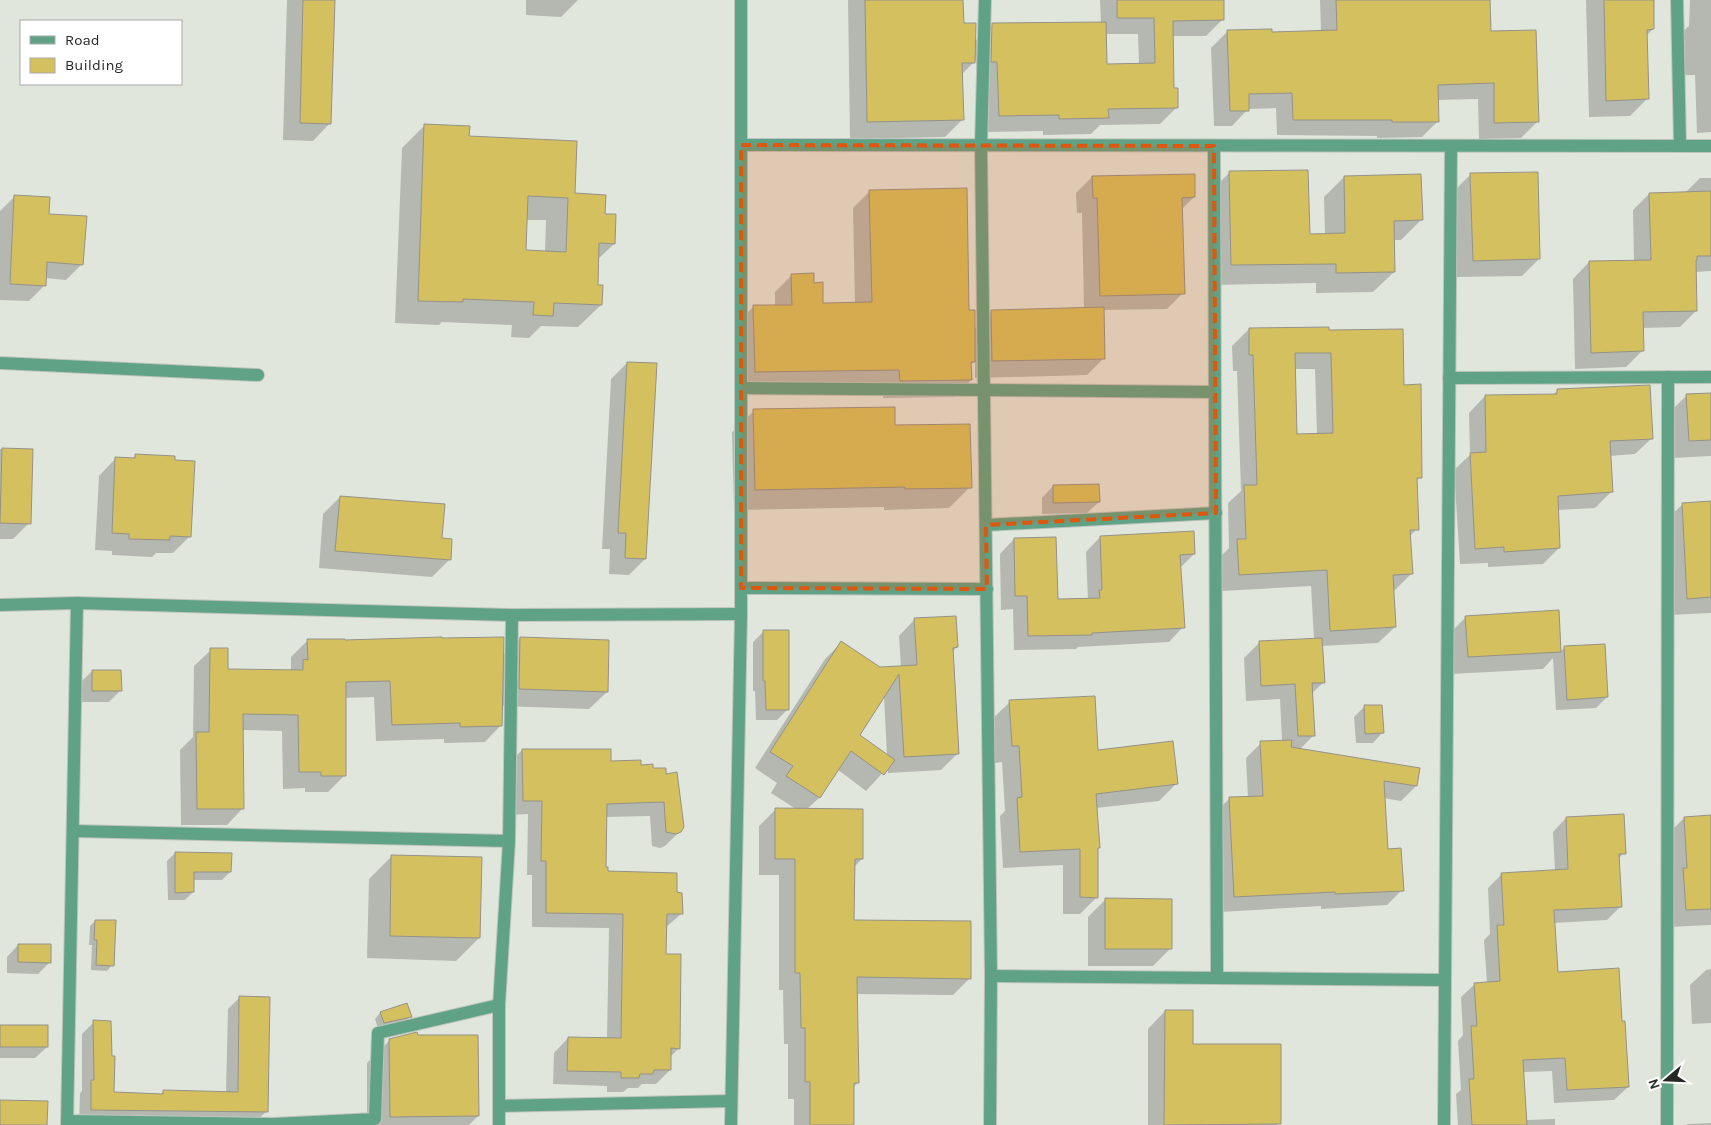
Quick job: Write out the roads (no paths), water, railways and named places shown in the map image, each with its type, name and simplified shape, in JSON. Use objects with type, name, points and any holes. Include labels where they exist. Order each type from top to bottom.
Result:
[{"type":"street","points":[[731,1125],[741,614],[741,0]]},
{"type":"street","points":[[985,0],[981,145],[991,976],[990,1125]]},
{"type":"street","points":[[1677,0],[1680,146]]},
{"type":"street","points":[[741,145],[1711,146]]},
{"type":"street","points":[[1214,146],[1217,978]]},
{"type":"street","points":[[1444,1125],[1451,146]]},
{"type":"street","points":[[0,363],[258,375]]},
{"type":"street","points":[[1667,1125],[1668,377]]},
{"type":"street","points":[[1449,378],[1711,377]]},
{"type":"street","points":[[741,388],[1215,392]]},
{"type":"street","points":[[986,525],[1216,513]]},
{"type":"street","points":[[741,588],[987,589]]},
{"type":"street","points":[[0,605],[77,604],[512,615],[741,614]]},
{"type":"street","points":[[77,604],[67,1123],[273,1125],[375,1119],[378,1033],[499,1005]]},
{"type":"street","points":[[499,1125],[499,1005],[509,841],[512,615]]},
{"type":"street","points":[[72,831],[509,841]]},
{"type":"street","points":[[991,976],[1445,980]]},
{"type":"street","points":[[500,1106],[730,1100]]}]
